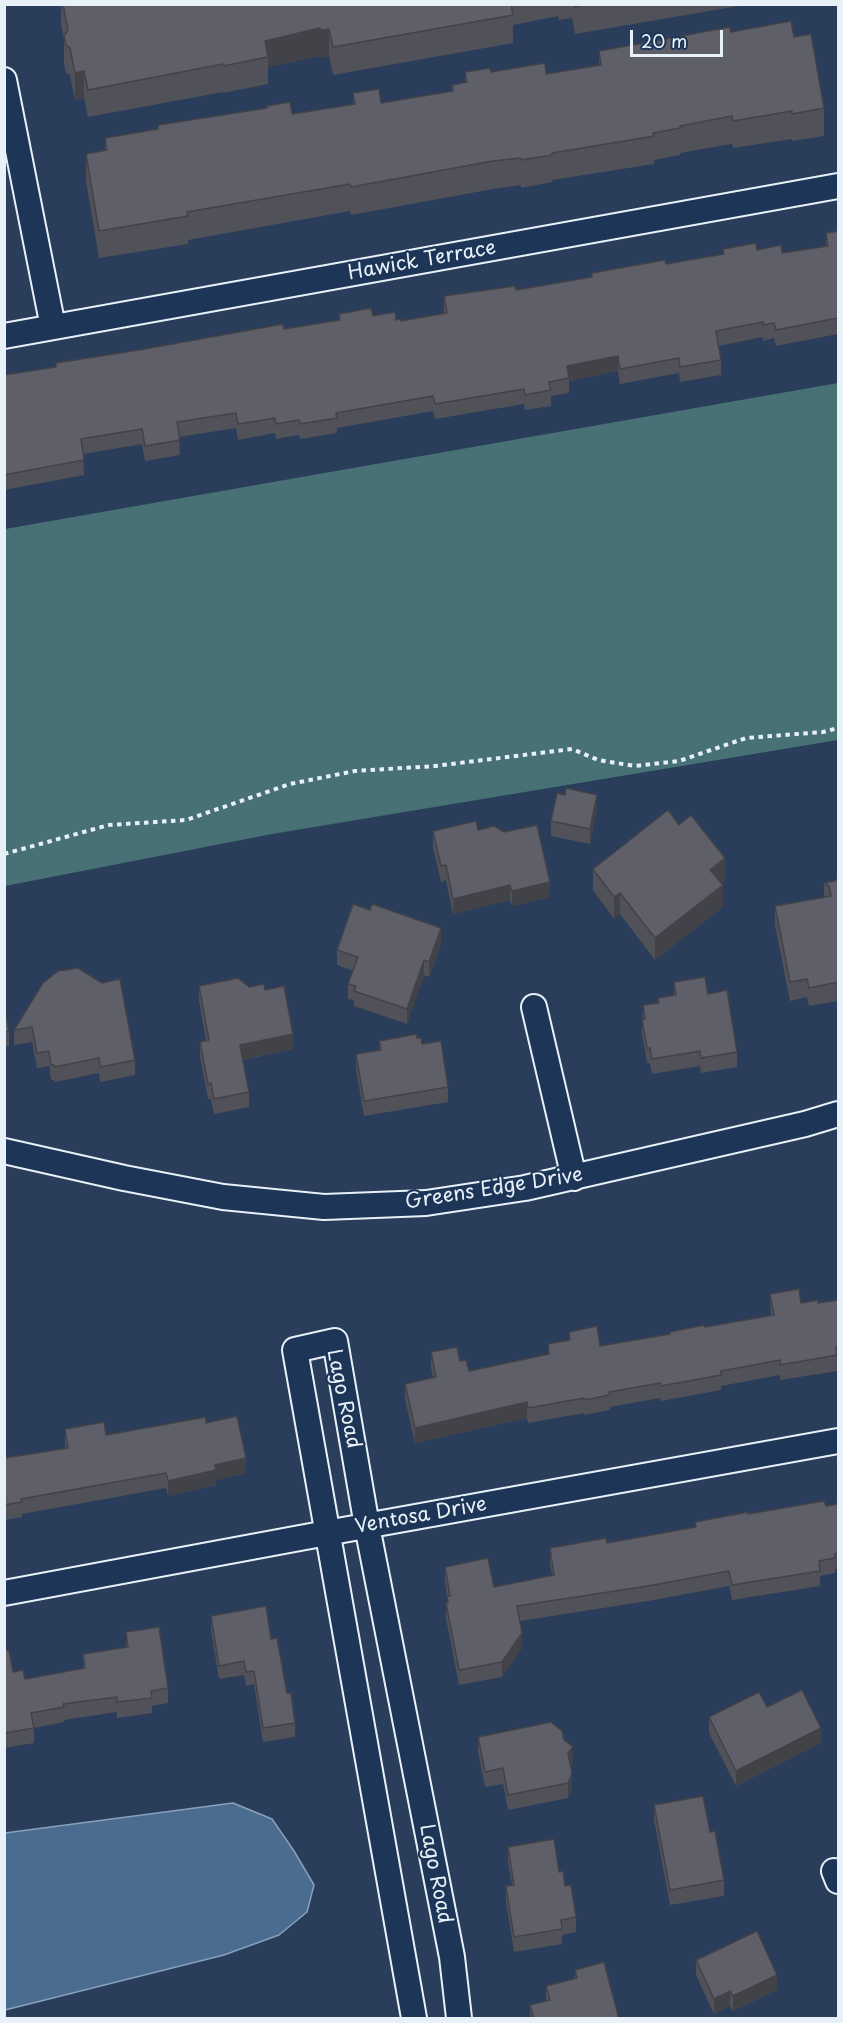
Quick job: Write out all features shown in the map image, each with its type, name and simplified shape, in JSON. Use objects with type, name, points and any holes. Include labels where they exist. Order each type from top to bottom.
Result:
[{"type":"street","points":[[4,80],[53,327]]},
{"type":"street","name":"Hawick Terrace","points":[[4,336],[838,186]]},
{"type":"street","points":[[534,1007],[574,1178]]},
{"type":"street","name":"Greens Edge Drive","points":[[4,1151],[223,1197],[324,1207],[426,1203],[574,1178],[805,1125],[838,1114]]},
{"type":"street","name":"Lago Road","points":[[414,2019],[295,1350],[335,1341],[367,1526],[452,1957],[459,2019]]},
{"type":"street","name":"Ventosa Drive","points":[[4,1593],[838,1441]]},
{"type":"path","points":[[4,854],[110,825],[186,820],[290,784],[355,771],[435,766],[573,749],[598,760],[635,766],[679,761],[746,738],[823,732],[838,728]]},
{"type":"green space","points":[[838,383],[838,740],[272,834],[5,886],[5,529]]},
{"type":"water","points":[[233,1803],[272,1819],[294,1851],[314,1885],[307,1912],[279,1935],[224,1955],[5,2010],[5,1833]]},
{"type":"building","points":[[63,4],[511,4],[513,15],[333,47],[329,29],[320,30],[320,28],[265,41],[268,57],[88,90],[84,71],[75,73],[70,48],[66,45],[64,36],[68,30]]},
{"type":"building","points":[[574,4],[590,4],[575,7]]},
{"type":"building","points":[[791,21],[794,37],[811,34],[824,108],[733,121],[732,116],[680,126],[680,128],[653,133],[654,136],[552,153],[552,155],[521,160],[521,158],[493,161],[351,187],[350,184],[187,212],[188,216],[99,231],[86,154],[107,150],[105,138],[158,129],[158,125],[267,108],[267,106],[290,102],[292,114],[355,104],[353,93],[379,89],[381,103],[453,91],[452,85],[467,82],[465,72],[490,68],[491,72],[545,63],[546,74],[601,65],[599,51],[730,27],[731,32]]},
{"type":"building","points":[[838,231],[838,318],[776,330],[774,323],[763,325],[763,322],[716,331],[721,360],[680,367],[679,358],[620,369],[618,356],[567,366],[569,378],[549,382],[551,390],[525,395],[524,389],[435,404],[433,396],[336,413],[337,418],[300,424],[299,420],[276,424],[275,418],[238,424],[236,413],[177,422],[180,440],[145,446],[142,429],[81,439],[84,460],[4,475],[4,375],[56,367],[56,363],[283,324],[284,329],[340,320],[339,314],[371,308],[373,316],[395,312],[396,320],[401,319],[401,321],[447,313],[444,296],[515,286],[516,290],[592,277],[592,273],[665,260],[666,264],[724,254],[723,249],[756,243],[757,250],[781,245],[782,253],[828,246],[826,233]]},
{"type":"building","points":[[566,788],[597,795],[590,829],[551,821],[557,793],[565,795]]},
{"type":"building","points":[[668,810],[679,825],[691,815],[725,858],[710,870],[723,885],[655,938],[620,893],[614,897],[593,869]]},
{"type":"building","points":[[476,821],[478,830],[494,826],[504,832],[537,825],[550,882],[512,891],[510,885],[453,899],[446,865],[441,866],[433,831]]},
{"type":"building","points":[[838,880],[838,982],[809,988],[807,979],[790,982],[775,906],[831,896],[829,886],[824,883]]},
{"type":"building","points":[[353,904],[370,910],[372,904],[441,928],[429,962],[424,960],[407,1009],[354,991],[356,986],[348,984],[358,957],[337,950]]},
{"type":"building","points":[[78,968],[102,983],[120,979],[135,1060],[100,1067],[99,1058],[55,1067],[51,1065],[49,1051],[37,1053],[32,1027],[14,1030],[43,983],[58,971]]},
{"type":"building","points":[[705,977],[708,994],[727,990],[737,1052],[701,1058],[700,1051],[652,1059],[650,1048],[647,1048],[642,1019],[645,1019],[643,1005],[659,1003],[658,998],[676,995],[674,982]]},
{"type":"building","points":[[238,978],[249,987],[264,984],[265,990],[284,986],[293,1034],[240,1045],[249,1092],[214,1099],[211,1083],[208,1084],[200,1042],[209,1040],[199,986]]},
{"type":"building","points":[[4,1005],[9,1031],[4,1032]]},
{"type":"building","points":[[417,1034],[422,1044],[441,1041],[448,1087],[364,1101],[356,1054],[381,1050],[379,1041]]},
{"type":"building","points":[[799,1289],[801,1303],[838,1300],[837,1355],[780,1365],[780,1360],[721,1371],[721,1375],[661,1386],[660,1383],[609,1392],[610,1395],[584,1400],[584,1398],[528,1408],[527,1402],[415,1428],[405,1384],[436,1377],[431,1352],[457,1347],[460,1361],[466,1360],[469,1371],[549,1354],[548,1344],[570,1340],[569,1332],[597,1326],[600,1346],[670,1334],[670,1332],[704,1325],[705,1327],[774,1315],[770,1294]]},
{"type":"building","points":[[237,1416],[246,1458],[215,1465],[216,1470],[168,1481],[166,1473],[21,1499],[22,1502],[4,1505],[4,1458],[68,1448],[65,1429],[104,1422],[106,1435],[206,1417],[206,1423]]},
{"type":"building","points":[[824,1501],[826,1506],[838,1504],[838,1553],[835,1554],[835,1558],[819,1561],[820,1571],[732,1585],[729,1571],[517,1606],[522,1633],[502,1662],[459,1670],[446,1603],[448,1603],[447,1596],[450,1596],[445,1567],[488,1558],[494,1587],[554,1575],[550,1548],[606,1538],[607,1543],[696,1527],[695,1522]]},
{"type":"building","points":[[266,1606],[271,1639],[277,1638],[287,1693],[291,1693],[295,1723],[263,1728],[254,1671],[246,1672],[244,1661],[219,1666],[211,1616]]},
{"type":"building","points":[[159,1627],[168,1688],[151,1691],[152,1698],[117,1702],[117,1697],[63,1704],[64,1707],[31,1713],[34,1728],[4,1733],[4,1651],[9,1650],[13,1672],[23,1670],[25,1679],[85,1668],[83,1654],[128,1647],[126,1632]]},
{"type":"building","points":[[802,1690],[821,1728],[736,1771],[709,1717],[759,1692],[767,1707]]},
{"type":"building","points":[[551,1722],[562,1731],[564,1740],[573,1747],[568,1753],[572,1773],[568,1783],[508,1795],[503,1768],[485,1772],[478,1737]]},
{"type":"building","points":[[703,1796],[710,1832],[715,1831],[724,1880],[670,1890],[654,1805]]},
{"type":"building","points":[[554,1839],[559,1872],[563,1871],[565,1886],[571,1885],[576,1917],[561,1920],[562,1929],[514,1937],[506,1886],[514,1885],[508,1847]]},
{"type":"building","points":[[757,1931],[777,1975],[733,1996],[730,1991],[714,1999],[696,1960]]},
{"type":"building","points":[[604,1962],[619,2019],[534,2019],[530,2005],[550,2000],[546,1986],[577,1978],[575,1970]]}]
